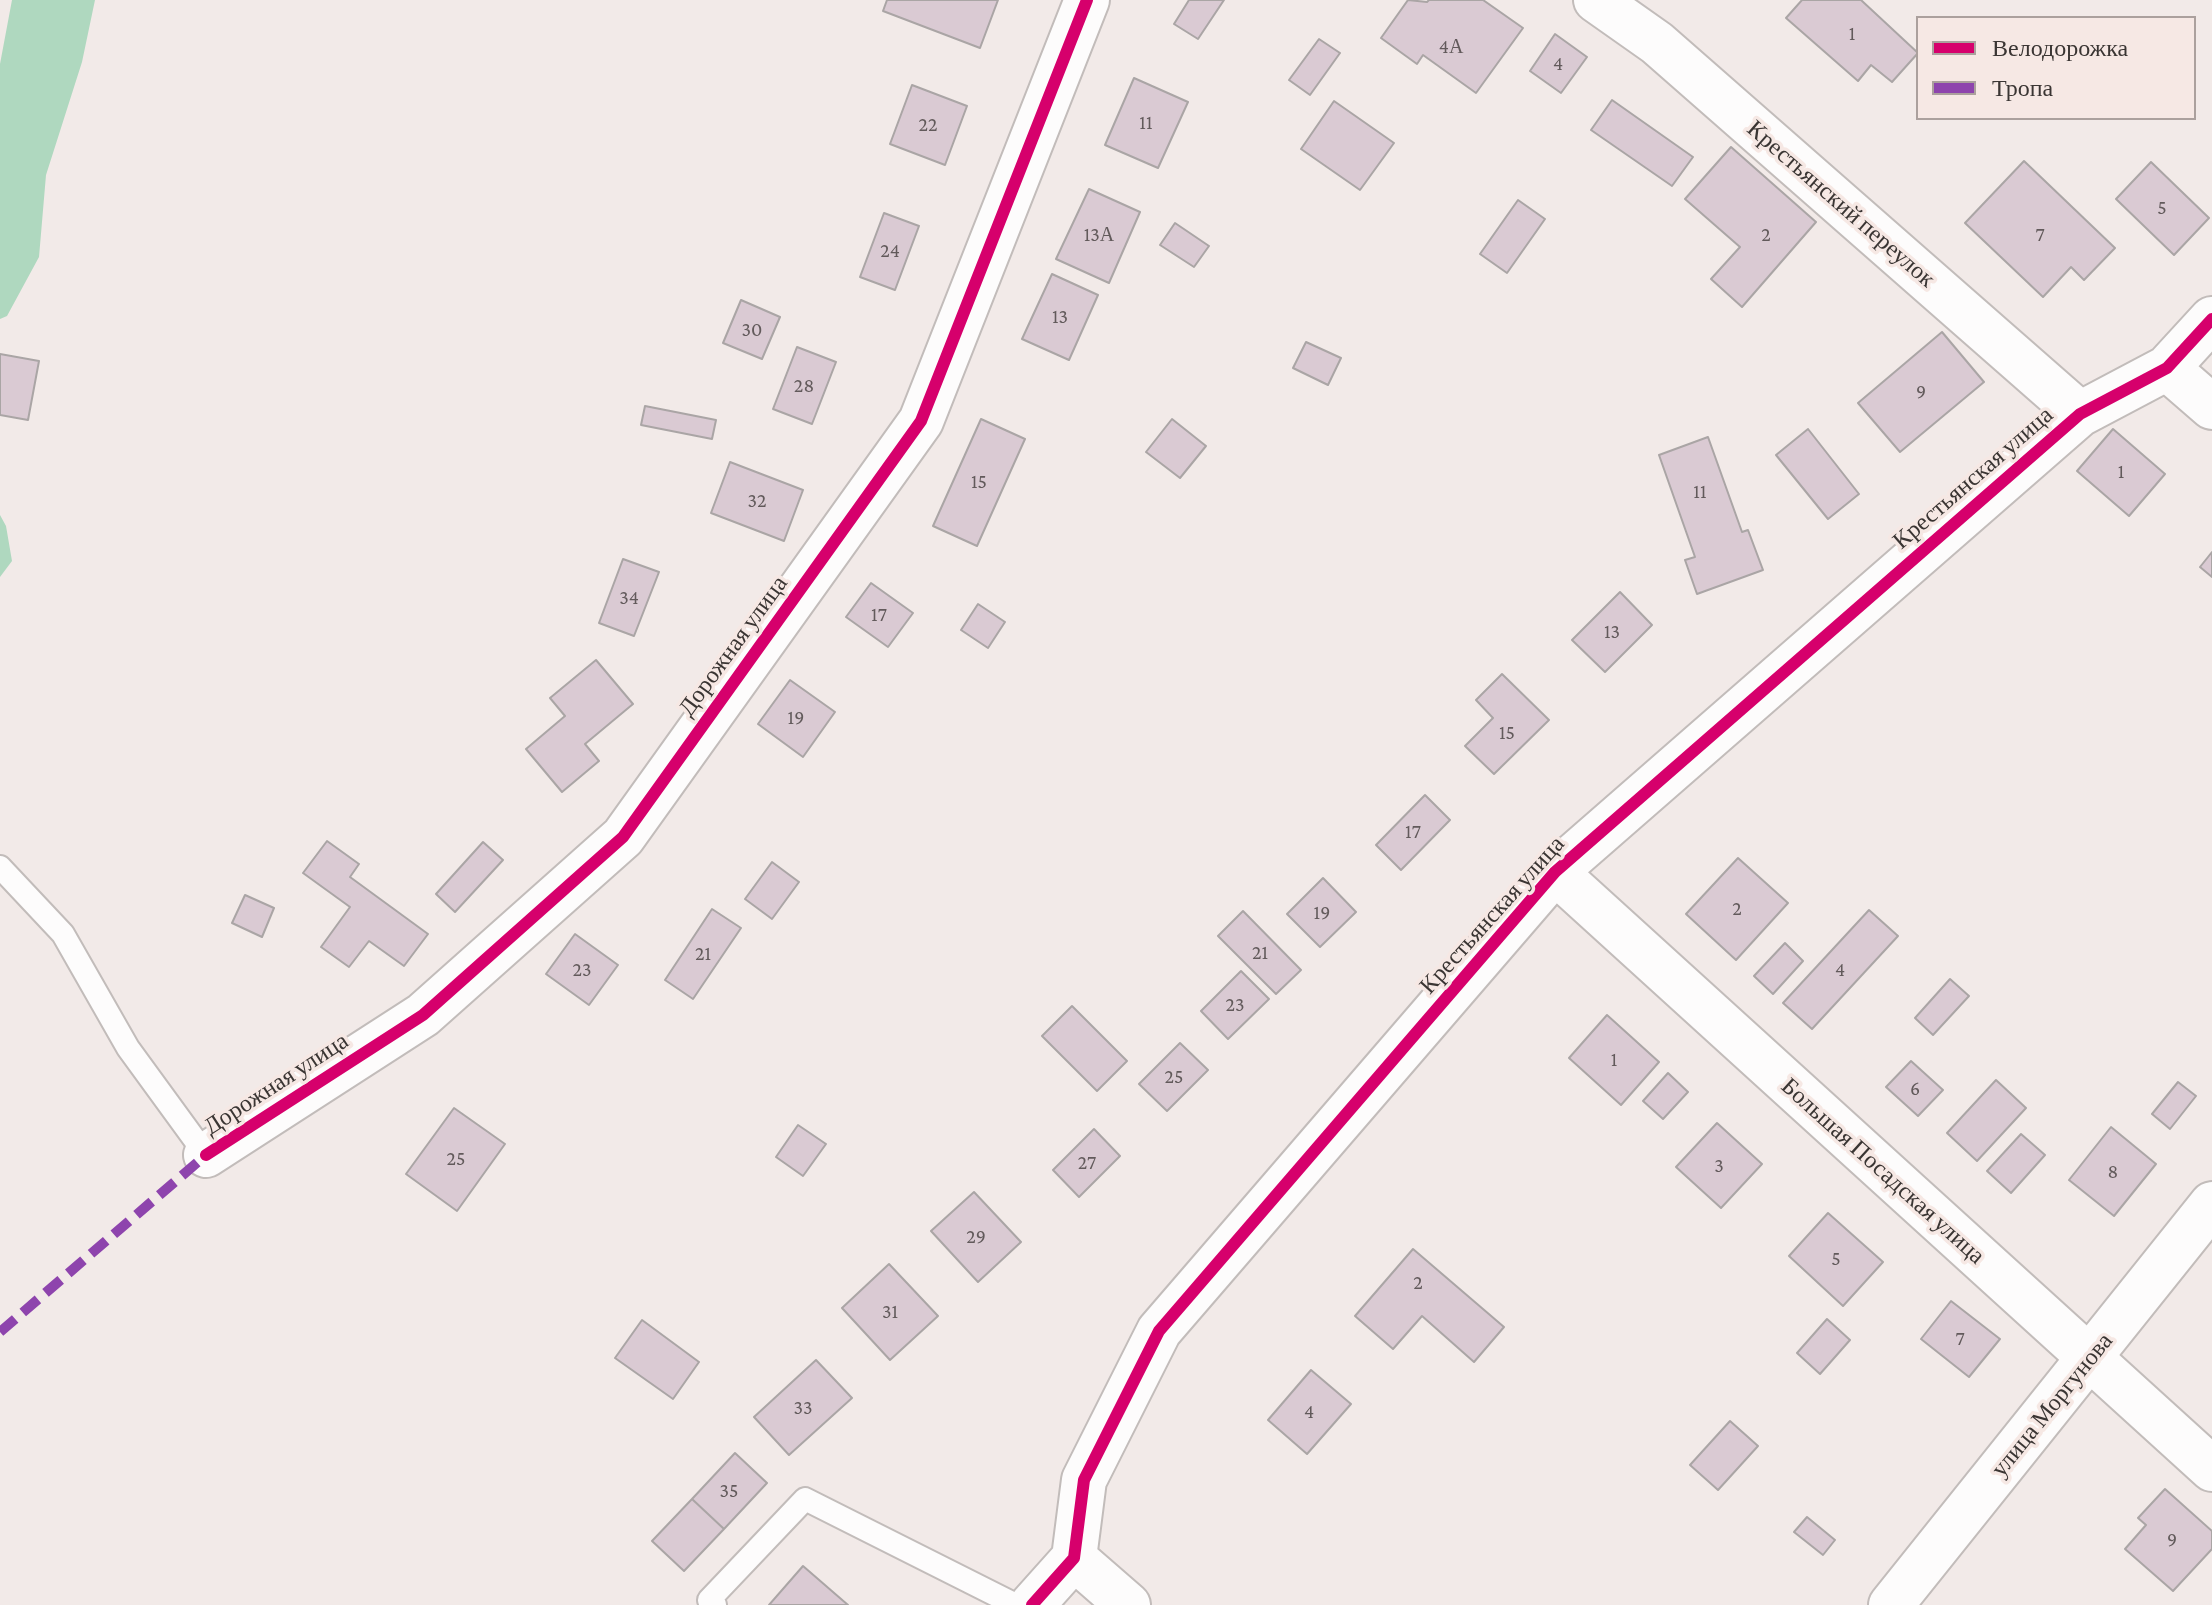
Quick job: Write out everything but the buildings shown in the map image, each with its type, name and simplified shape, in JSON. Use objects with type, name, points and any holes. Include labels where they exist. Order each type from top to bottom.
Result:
[{"type":"street","name":"Дорожная улица","points":[[206,1155],[423,1015],[623,837],[921,421],[1087,0]]},
{"type":"street","name":"Крестьянский переулок","points":[[1596,0],[1657,43],[2080,414]]},
{"type":"street","name":"Крестьянская улица","points":[[1074,1558],[1084,1480],[1159,1331],[1555,872],[2080,414],[2167,368],[2212,319]]},
{"type":"street","points":[[2167,368],[2212,407]]},
{"type":"street","name":"Большая Посадская улица","points":[[1555,872],[2212,1469]]},
{"type":"street","name":"улица Моргунова","points":[[1891,1605],[2212,1204]]},
{"type":"street","points":[[1032,1605],[1074,1558],[1128,1605]]},
{"type":"lane","points":[[0,867],[63,934],[128,1048],[206,1155]]},
{"type":"lane","points":[[715,1605],[709,1600],[805,1499],[1016,1605]]},
{"type":"green space","points":[[12,0],[95,0],[82,62],[46,175],[39,257],[7,316],[0,319],[0,64]]},
{"type":"green space","points":[[0,515],[6,526],[12,561],[0,577]]},
{"type":"marked path","points":[[0,1332],[206,1155]]},
{"type":"cycle path","points":[[206,1155],[423,1015],[623,837],[921,421],[1087,0]]},
{"type":"cycle path","points":[[1032,1605],[1074,1558],[1084,1480],[1159,1331],[1555,872],[2080,414],[2167,368],[2212,319]]}]
